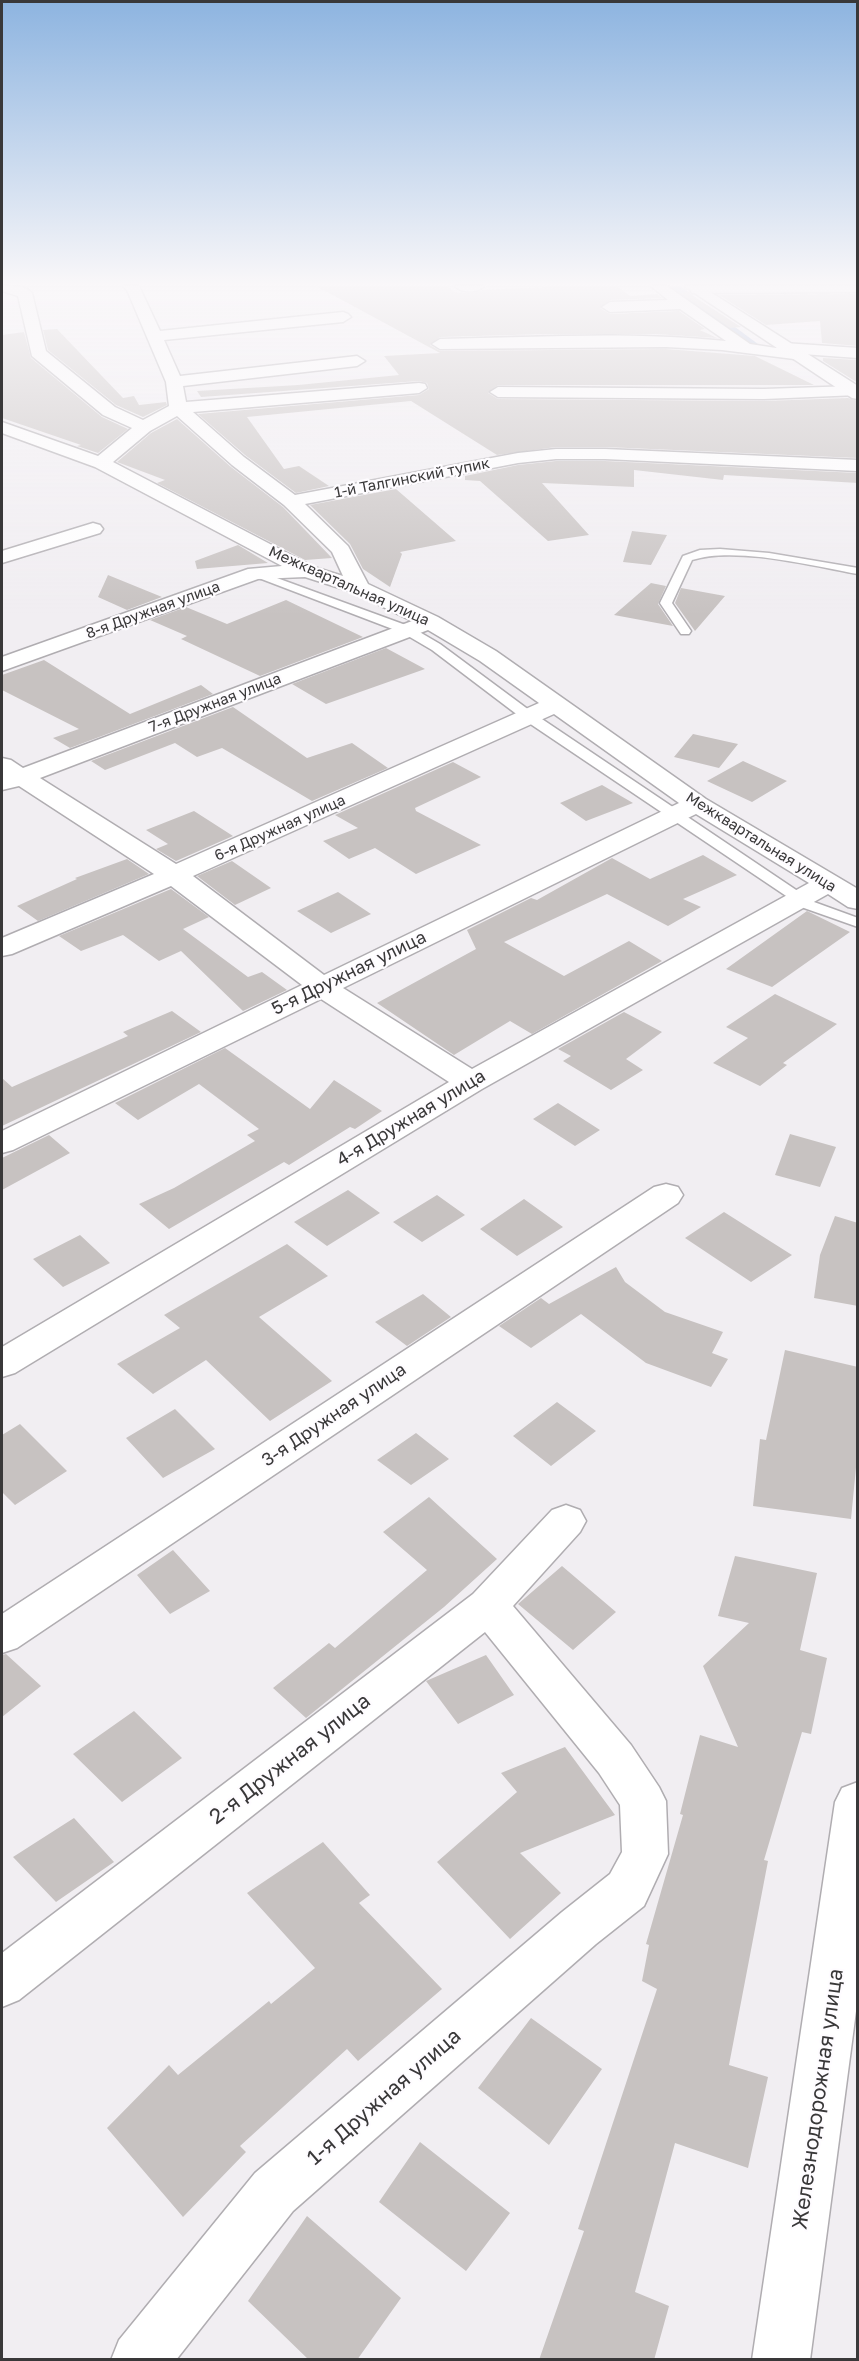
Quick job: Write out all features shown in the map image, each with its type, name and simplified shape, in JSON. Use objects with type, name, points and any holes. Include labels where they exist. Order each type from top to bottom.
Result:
[{"type":"street","points":[[91,396],[109,411],[144,427]]},
{"type":"street","points":[[176,396],[178,408],[238,461],[291,501],[341,550],[359,588]]},
{"type":"street","points":[[101,463],[144,427],[178,408],[320,396]]},
{"type":"street","name":"Межквартальная улица","points":[[2,427],[101,463],[306,571],[359,588],[430,622],[488,656],[556,704],[686,810],[858,901]]},
{"type":"street","name":"1-й Талгинский тупик","points":[[291,501],[518,458],[556,454],[606,454],[858,466]]},
{"type":"street","points":[[2,557],[93,529]]},
{"type":"street","name":"8-я Дружная улица","points":[[2,664],[255,573],[306,571]]},
{"type":"street","name":"7-я Дружная улица","points":[[7,776],[430,622]]},
{"type":"street","name":"6-я Дружная улица","points":[[2,948],[174,875],[556,704]]},
{"type":"street","points":[[7,776],[174,875],[322,987],[471,1082]]},
{"type":"street","name":"5-я Дружная улица","points":[[2,1143],[686,810]]},
{"type":"street","name":"4-я Дружная улица","points":[[2,1364],[471,1082],[827,884]]},
{"type":"street","name":"3-я Дружная улица","points":[[2,1636],[666,1195]]},
{"type":"street","name":"2-я Дружная улица","points":[[2,1983],[488,1606],[567,1521]]},
{"type":"street","name":"1-я Дружная улица","points":[[140,2360],[274,2192],[579,1928],[627,1890],[645,1854],[643,1801],[615,1760],[488,1606]]},
{"type":"street","name":"Железнодорожная улица","points":[[781,2360],[858,1802]]},
{"type":"lane","points":[[685,631],[666,603],[687,558],[695,553],[746,554],[858,571]]},
{"type":"lane","points":[[255,573],[407,630],[459,664],[528,716],[686,810],[809,906],[858,923]]},
{"type":"lane","points":[[459,664],[488,656]]},
{"type":"building","points":[[2,396],[77,396],[102,417],[128,429],[98,453],[2,418]]},
{"type":"building","points":[[105,396],[123,398],[134,396],[139,405],[166,402],[167,405],[143,417],[116,405]]},
{"type":"building","points":[[405,396],[764,401],[848,398],[858,401],[858,458],[605,447],[556,447],[497,455],[411,401],[247,417],[284,469],[299,466],[329,486],[296,493],[245,455],[198,414]]},
{"type":"building","points":[[177,419],[231,467],[283,507],[332,558],[305,560],[157,483],[165,480],[117,462],[151,433]]},
{"type":"building","points":[[556,461],[605,461],[858,473],[858,483],[724,475],[723,480],[634,470],[634,487],[542,483],[589,535],[548,541],[480,481],[465,480],[465,476],[518,465]]},
{"type":"building","points":[[396,489],[456,541],[400,552],[402,554],[390,587],[363,569],[350,544],[310,505]]},
{"type":"building","points":[[632,531],[667,535],[651,565],[623,562]]},
{"type":"building","points":[[238,545],[268,563],[197,569],[195,561]]},
{"type":"building","points":[[108,575],[162,597],[127,610],[98,597]]},
{"type":"building","points":[[651,583],[666,586],[658,604],[673,626],[614,615]]},
{"type":"building","points":[[681,588],[725,596],[695,631],[675,603]]},
{"type":"building","points":[[286,600],[363,637],[260,676],[181,639],[187,636],[150,620],[186,607],[227,624]]},
{"type":"building","points":[[386,648],[425,669],[326,704],[292,684]]},
{"type":"building","points":[[44,660],[130,714],[201,685],[213,694],[70,748],[53,738],[79,729],[2,690],[2,675]]},
{"type":"building","points":[[233,707],[307,758],[352,743],[388,768],[312,801],[222,748],[197,757],[175,743],[105,770],[91,761]]},
{"type":"building","points":[[693,734],[738,744],[719,768],[674,757]]},
{"type":"building","points":[[743,761],[787,781],[752,802],[707,781]]},
{"type":"building","points":[[453,762],[481,777],[415,808],[416,811],[481,845],[416,874],[375,848],[349,859],[323,841],[358,828],[335,815]]},
{"type":"building","points":[[602,785],[633,803],[586,821],[560,803]]},
{"type":"building","points":[[194,811],[233,836],[176,861],[156,849],[168,844],[146,830]]},
{"type":"building","points":[[703,855],[737,875],[683,899],[701,907],[668,926],[607,894],[504,942],[564,976],[629,941],[662,961],[532,1034],[510,1021],[454,1055],[377,1003],[476,949],[467,930],[531,898],[537,900],[612,858],[650,879]]},
{"type":"building","points":[[127,859],[149,874],[38,921],[17,906],[77,879],[75,878]]},
{"type":"building","points":[[232,861],[271,888],[235,905],[197,876]]},
{"type":"building","points":[[171,889],[209,917],[183,929],[248,977],[262,972],[287,990],[243,1011],[181,951],[159,961],[123,935],[81,951],[59,936]]},
{"type":"building","points":[[338,892],[371,914],[331,933],[297,911]]},
{"type":"building","points":[[807,911],[850,932],[772,987],[726,969]]},
{"type":"building","points":[[775,994],[837,1024],[783,1063],[787,1065],[760,1086],[713,1063],[748,1038],[726,1027]]},
{"type":"building","points":[[172,1011],[201,1032],[2,1126],[2,1078],[12,1087],[128,1036],[123,1032]]},
{"type":"building","points":[[624,1012],[662,1032],[626,1059],[643,1070],[611,1090],[563,1061],[571,1056],[558,1049]]},
{"type":"building","points":[[225,1048],[310,1109],[334,1080],[382,1111],[355,1129],[350,1127],[289,1165],[284,1162],[169,1229],[139,1204],[174,1188],[255,1141],[247,1135],[259,1129],[199,1084],[138,1120],[115,1103]]},
{"type":"building","points":[[558,1103],[600,1130],[575,1146],[533,1119]]},
{"type":"building","points":[[790,1134],[836,1147],[820,1187],[775,1175]]},
{"type":"building","points":[[49,1135],[70,1153],[2,1190],[2,1158]]},
{"type":"building","points":[[348,1190],[380,1213],[327,1246],[294,1222]]},
{"type":"building","points":[[437,1195],[465,1215],[422,1242],[393,1222]]},
{"type":"building","points":[[524,1199],[563,1227],[517,1256],[480,1229]]},
{"type":"building","points":[[724,1212],[792,1255],[751,1282],[685,1238]]},
{"type":"building","points":[[835,1216],[858,1223],[858,1306],[814,1298],[820,1255]]},
{"type":"building","points":[[80,1235],[110,1263],[63,1287],[33,1259]]},
{"type":"building","points":[[287,1244],[328,1276],[259,1317],[332,1381],[270,1421],[206,1360],[153,1394],[117,1364],[180,1328],[164,1315]]},
{"type":"building","points":[[616,1267],[625,1282],[665,1312],[723,1332],[712,1353],[728,1359],[711,1387],[646,1363],[581,1314],[531,1348],[499,1326],[541,1298],[549,1304]]},
{"type":"building","points":[[423,1294],[451,1317],[407,1346],[375,1322]]},
{"type":"building","points":[[785,1350],[858,1367],[858,1447],[851,1519],[753,1506],[760,1439],[766,1440]]},
{"type":"building","points":[[557,1402],[596,1431],[551,1466],[513,1436]]},
{"type":"building","points":[[175,1409],[215,1449],[163,1478],[126,1438]]},
{"type":"building","points":[[20,1424],[67,1471],[15,1505],[2,1492],[2,1435]]},
{"type":"building","points":[[416,1433],[449,1459],[411,1485],[377,1460]]},
{"type":"building","points":[[429,1497],[497,1559],[444,1607],[306,1718],[273,1688],[329,1643],[335,1648],[427,1570],[383,1532]]},
{"type":"building","points":[[173,1550],[210,1591],[170,1614],[137,1575]]},
{"type":"building","points":[[735,1556],[817,1573],[800,1650],[827,1658],[811,1734],[802,1732],[764,1860],[768,1861],[729,2065],[768,2077],[748,2168],[675,2143],[635,2292],[669,2306],[654,2360],[539,2360],[584,2231],[578,2229],[657,1989],[642,1981],[649,1945],[646,1944],[683,1815],[680,1814],[700,1735],[738,1747],[703,1666],[749,1623],[718,1616]]},
{"type":"building","points":[[562,1566],[616,1612],[573,1650],[518,1604]]},
{"type":"building","points":[[6,1654],[41,1686],[2,1717],[2,1655]]},
{"type":"building","points":[[486,1655],[514,1695],[458,1724],[426,1681]]},
{"type":"building","points":[[134,1711],[182,1758],[122,1802],[73,1754]]},
{"type":"building","points":[[565,1747],[615,1815],[520,1853],[561,1893],[510,1939],[437,1862],[517,1792],[501,1773]]},
{"type":"building","points":[[74,1818],[114,1862],[56,1902],[13,1857]]},
{"type":"building","points":[[323,1842],[370,1895],[359,1903],[442,1989],[358,2061],[347,2049],[240,2146],[246,2152],[183,2217],[107,2128],[169,2065],[178,2075],[269,2001],[271,2004],[315,1968],[247,1893]]},
{"type":"building","points":[[531,2018],[602,2069],[549,2145],[478,2088]]},
{"type":"building","points":[[420,2142],[510,2213],[466,2271],[379,2202]]},
{"type":"building","points":[[307,2216],[401,2298],[357,2360],[309,2360],[248,2301]]}]
